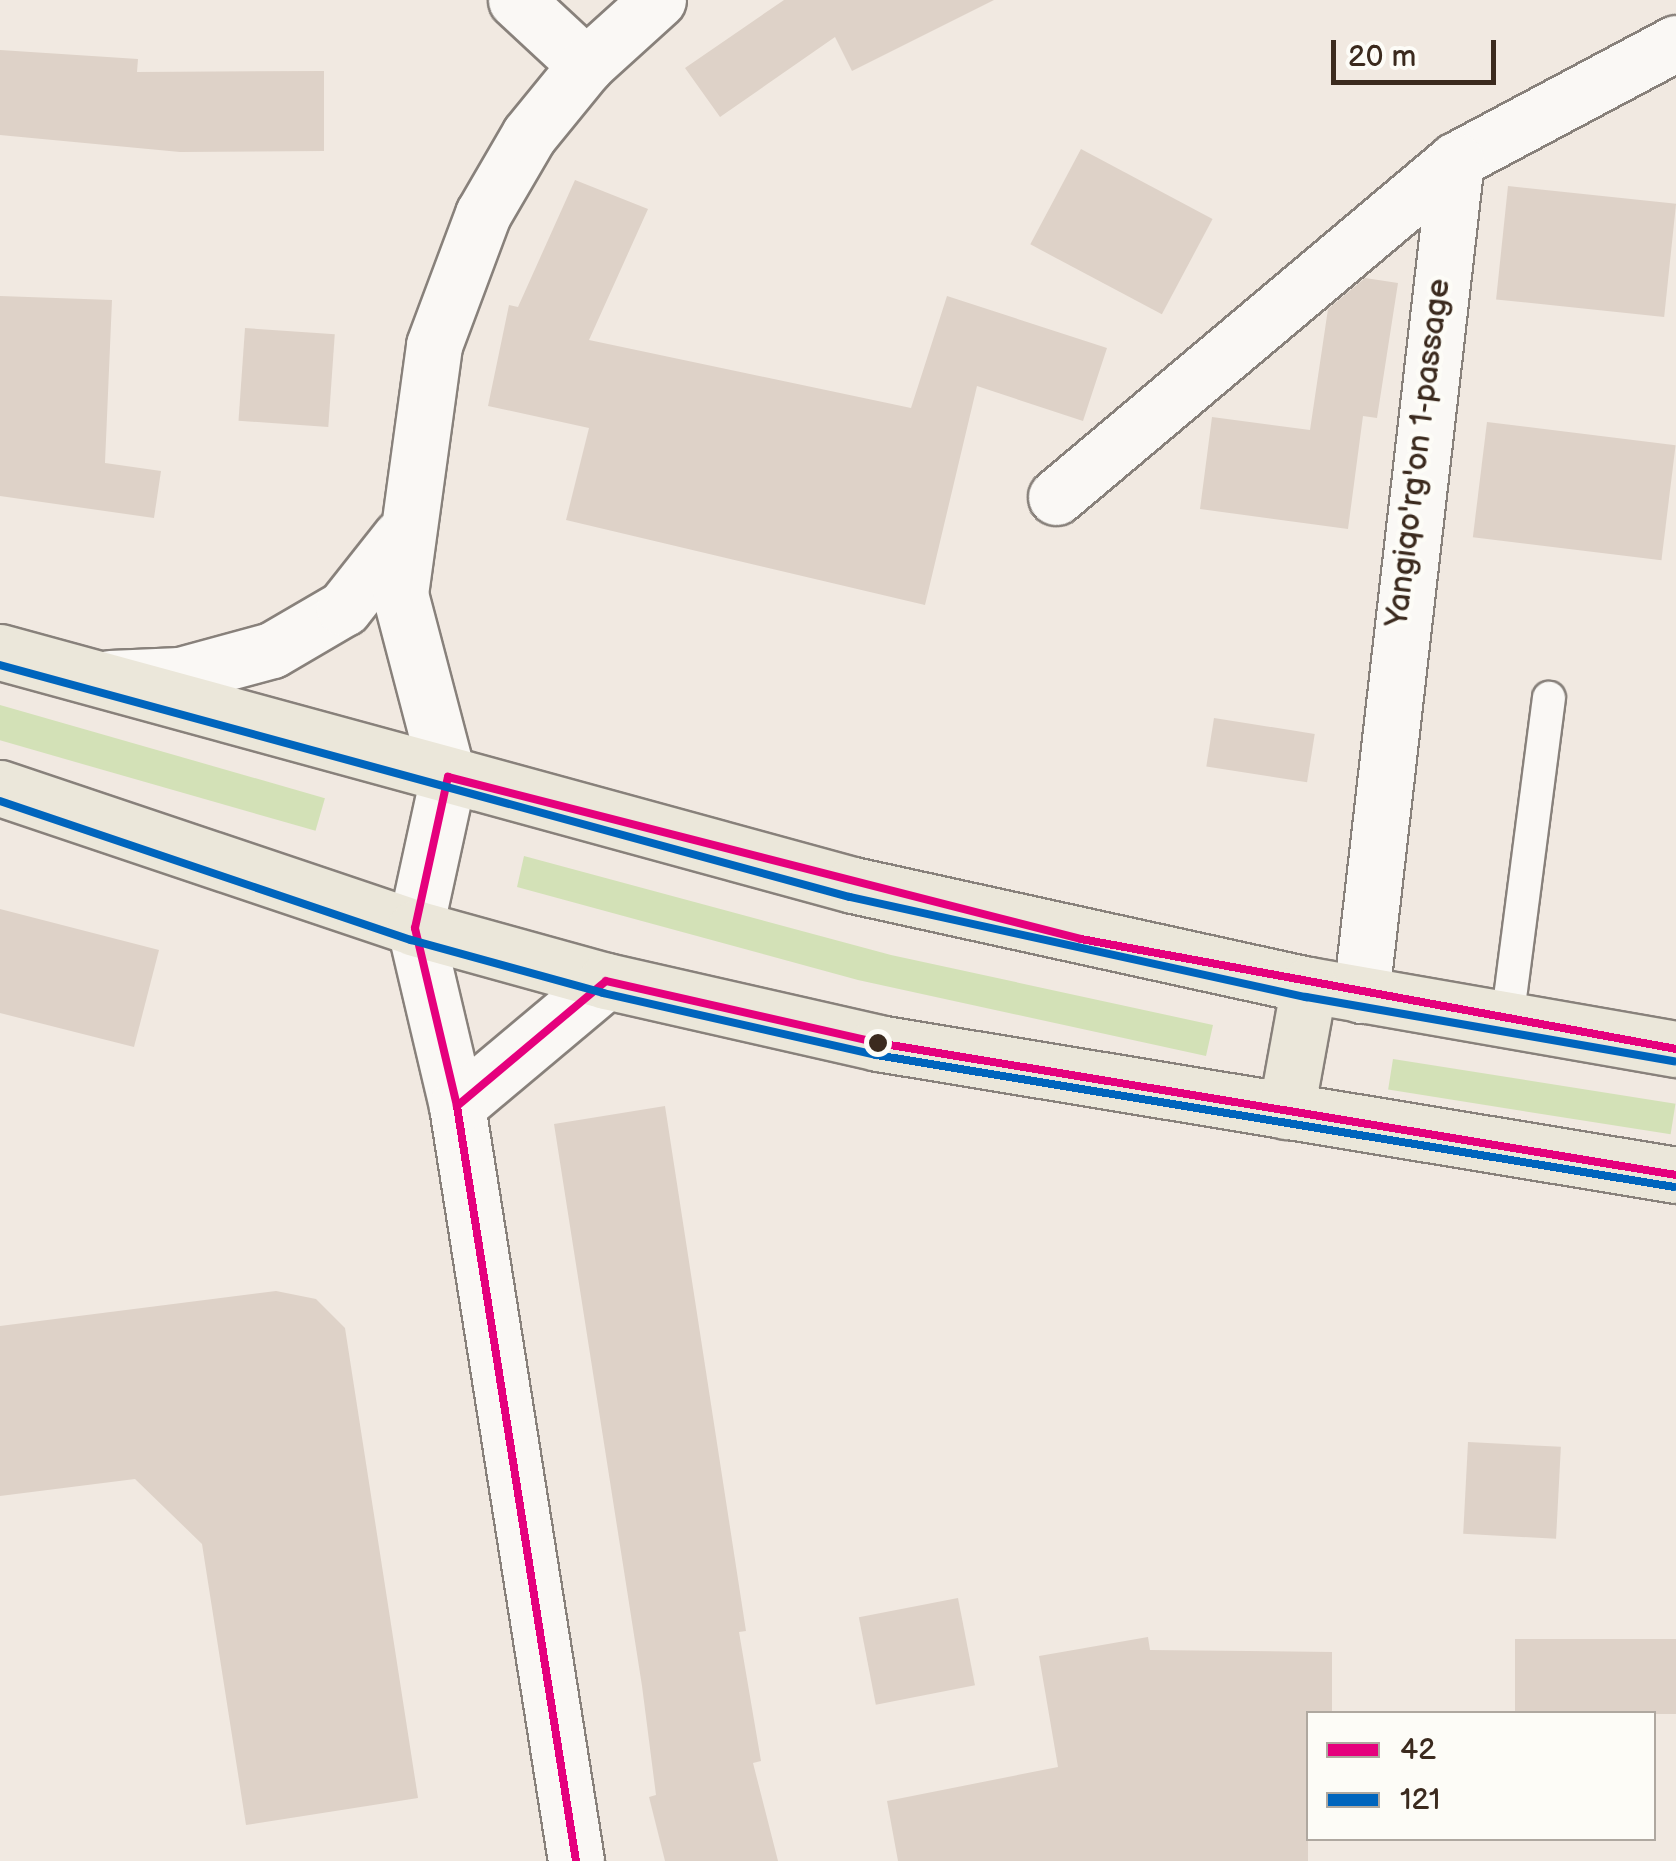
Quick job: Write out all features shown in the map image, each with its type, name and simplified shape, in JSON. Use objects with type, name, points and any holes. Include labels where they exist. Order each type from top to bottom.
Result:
[{"type":"highway","points":[[0,652],[854,885],[1308,985],[1676,1049]]},
{"type":"highway","points":[[0,788],[414,928],[606,981],[878,1043],[1676,1175]]},
{"type":"highway","points":[[1286,1111],[1308,985]]},
{"type":"street","points":[[516,0],[586,65]]},
{"type":"street","points":[[576,1861],[458,1106],[414,928],[448,777],[408,652],[400,538],[431,359],[464,258],[529,135],[586,65],[658,0]]},
{"type":"street","points":[[1056,497],[1456,160],[1676,43]]},
{"type":"street","name":"Yangiqo'rg'on 1-passage","points":[[1362,995],[1456,160]]},
{"type":"street","points":[[82,677],[180,675],[272,650],[344,608],[400,538]]},
{"type":"street","points":[[458,1106],[606,981]]},
{"type":"lane","points":[[1507,1021],[1549,698]]},
{"type":"green space","points":[[0,705],[325,798],[316,831],[0,740]]},
{"type":"green space","points":[[524,856],[891,955],[1213,1025],[1206,1056],[858,980],[517,887]]},
{"type":"green space","points":[[1393,1059],[1675,1104],[1671,1134],[1388,1090]]},
{"type":"building","points":[[784,0],[994,0],[852,71],[835,37],[720,117],[685,68]]},
{"type":"building","points":[[0,50],[138,59],[137,72],[324,71],[324,151],[180,152],[0,135]]},
{"type":"building","points":[[1081,149],[1213,219],[1162,314],[1030,244]]},
{"type":"building","points":[[575,180],[648,209],[589,340],[911,408],[947,296],[1107,348],[1083,421],[977,386],[925,605],[566,520],[589,428],[488,406],[509,305],[518,307]]},
{"type":"building","points":[[1508,186],[1676,204],[1664,317],[1496,299]]},
{"type":"building","points":[[1365,278],[1398,283],[1377,418],[1363,416],[1348,529],[1200,509],[1212,417],[1310,430],[1328,309]]},
{"type":"building","points":[[0,296],[112,300],[105,463],[161,471],[154,518],[0,496]]},
{"type":"building","points":[[245,328],[335,334],[328,427],[239,421]]},
{"type":"building","points":[[1487,422],[1676,445],[1661,560],[1473,537]]},
{"type":"building","points":[[1214,718],[1315,734],[1307,782],[1206,766]]},
{"type":"building","points":[[0,909],[159,950],[134,1047],[0,1013]]},
{"type":"building","points":[[665,1106],[746,1631],[739,1632],[761,1761],[753,1763],[778,1861],[665,1861],[649,1797],[656,1795],[642,1686],[554,1124]]},
{"type":"building","points":[[276,1291],[316,1299],[345,1328],[418,1798],[246,1825],[202,1544],[135,1479],[0,1496],[0,1326]]},
{"type":"building","points":[[1468,1442],[1561,1447],[1556,1539],[1463,1534]]},
{"type":"building","points":[[958,1598],[975,1685],[876,1705],[859,1617]]},
{"type":"building","points":[[1148,1637],[1150,1650],[1332,1652],[1332,1711],[1306,1711],[1308,1861],[898,1861],[887,1801],[1058,1767],[1039,1656]]},
{"type":"building","points":[[1515,1639],[1676,1639],[1676,1714],[1515,1711]]},
{"type":"transit line","name":"121","points":[[0,665],[850,897],[1306,997],[1674,1061]]},
{"type":"transit line","name":"42","points":[[576,1861],[457,1106],[415,928],[448,777],[1081,939],[1676,1049]]},
{"type":"transit line","name":"121","points":[[0,801],[411,940],[603,993],[876,1055],[1674,1187]]},
{"type":"transit line","name":"42","points":[[457,1106],[606,981],[878,1043],[1676,1175]]}]
